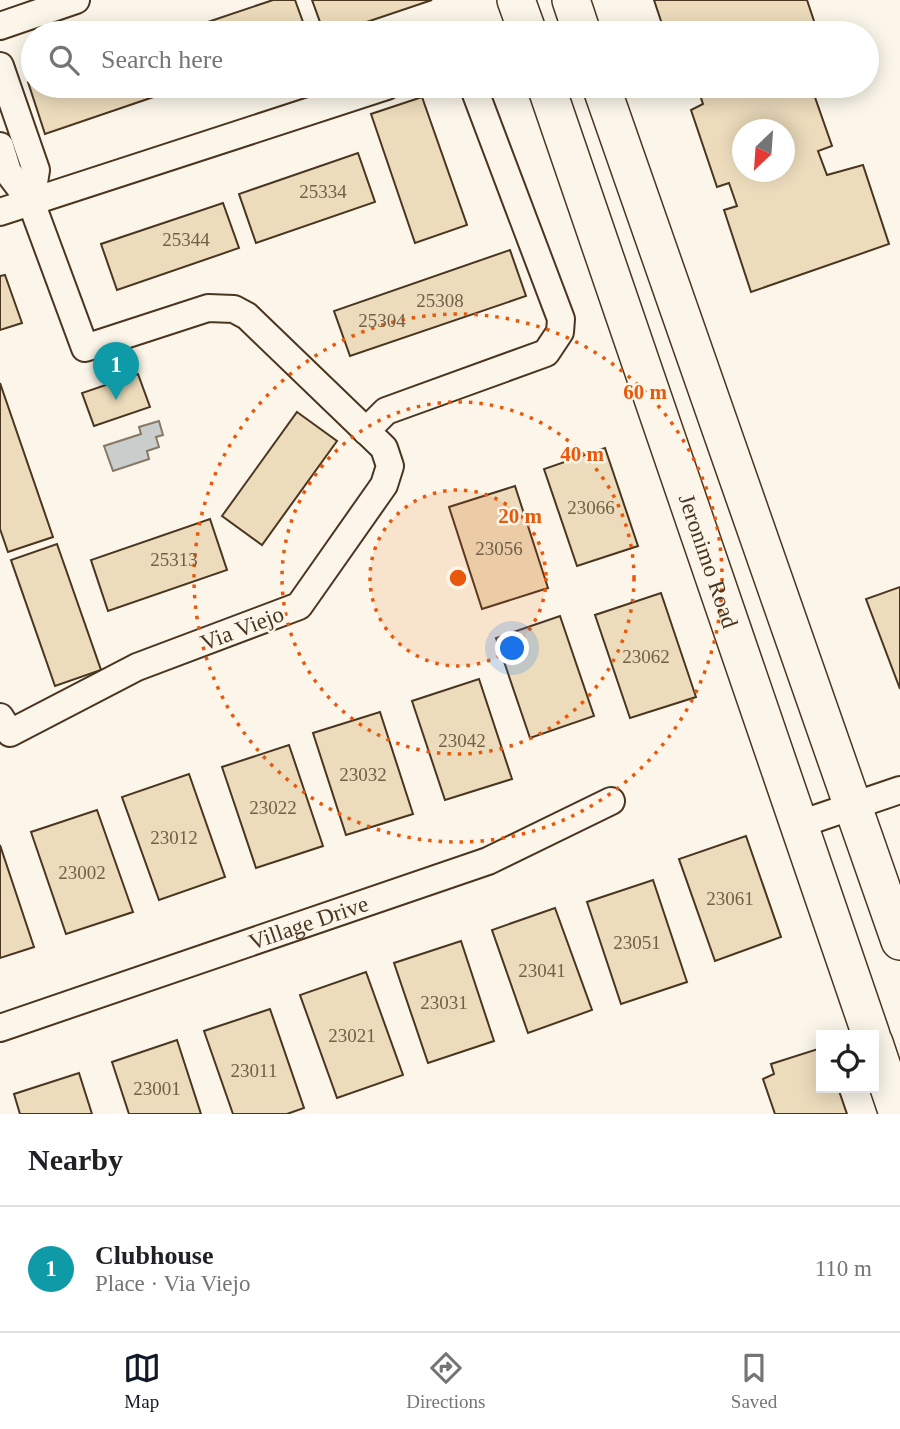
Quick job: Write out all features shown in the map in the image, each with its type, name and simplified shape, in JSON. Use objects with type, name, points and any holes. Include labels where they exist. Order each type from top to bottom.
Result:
[{"type":"main road","points":[[516,0],[524,21]]},
{"type":"main road","points":[[570,0],[578,21]]},
{"type":"main road","name":"Jeronimo Road","points":[[550,98],[869,1030]]},
{"type":"main road","points":[[605,98],[900,941]]},
{"type":"main road","points":[[879,1058],[898,1114]]},
{"type":"street","points":[[0,26],[76,0]]},
{"type":"street","name":"Via Viejo","points":[[0,66],[36,170],[31,202]]},
{"type":"street","points":[[0,212],[350,98]]},
{"type":"street","points":[[366,431],[387,411],[545,353],[560,332],[561,319],[478,98]]},
{"type":"street","name":"Via Viejo","points":[[0,146],[8,172],[31,202],[85,348],[208,308],[234,309],[247,316],[384,448],[390,466],[384,485],[299,606],[269,620],[136,667],[10,733],[0,718]]},
{"type":"street","points":[[800,824],[900,790]]},
{"type":"street","name":"Village Drive","points":[[0,1028],[488,861],[611,801]]},
{"type":"shaded area","points":[[159,421],[163,435],[156,437],[159,447],[147,451],[149,459],[113,471],[104,446],[141,434],[139,427]]},
{"type":"building","points":[[273,0],[295,0],[303,21],[211,21]]},
{"type":"building","points":[[312,0],[432,0],[370,21],[320,21]]},
{"type":"building","points":[[654,0],[807,0],[814,21],[661,21]]},
{"type":"building","points":[[33,98],[151,98],[45,134]]},
{"type":"building","points":[[422,98],[467,225],[415,243],[371,114]]},
{"type":"building","points":[[701,98],[815,98],[832,146],[818,151],[827,175],[863,165],[889,244],[751,292],[724,210],[737,206],[729,183],[717,187],[691,110],[703,104]]},
{"type":"building","points":[[358,153],[375,202],[256,243],[239,194]]},
{"type":"building","points":[[223,203],[239,248],[117,290],[101,244]]},
{"type":"building","points":[[510,250],[526,296],[350,356],[334,311]]},
{"type":"building","points":[[5,275],[22,323],[0,330],[0,276]]},
{"type":"building","points":[[138,374],[150,407],[94,426],[82,393]]},
{"type":"building","points":[[0,383],[53,537],[8,552],[0,529]]},
{"type":"building","points":[[297,412],[337,441],[262,545],[222,516]]},
{"type":"building","points":[[605,448],[638,546],[577,566],[544,469]]},
{"type":"building","points":[[515,486],[548,588],[482,609],[449,507]]},
{"type":"building","points":[[210,519],[227,570],[108,611],[91,560]]},
{"type":"building","points":[[57,544],[101,670],[55,686],[11,560]]},
{"type":"building","points":[[900,587],[900,689],[866,599]]},
{"type":"building","points":[[661,593],[696,697],[630,718],[595,615]]},
{"type":"building","points":[[560,616],[594,716],[530,738],[496,638]]},
{"type":"building","points":[[479,679],[512,779],[445,800],[412,701]]},
{"type":"building","points":[[380,712],[413,814],[346,835],[313,733]]},
{"type":"building","points":[[289,745],[323,846],[256,868],[222,767]]},
{"type":"building","points":[[189,774],[225,877],[159,900],[122,797]]},
{"type":"building","points":[[97,810],[133,912],[66,934],[31,832]]},
{"type":"building","points":[[746,836],[781,937],[715,961],[679,859]]},
{"type":"building","points":[[0,845],[34,947],[0,958]]},
{"type":"building","points":[[653,880],[687,982],[621,1004],[587,902]]},
{"type":"building","points":[[555,908],[592,1010],[528,1033],[492,930]]},
{"type":"building","points":[[461,941],[494,1041],[428,1063],[394,963]]},
{"type":"building","points":[[366,972],[403,1075],[337,1098],[300,995]]},
{"type":"building","points":[[270,1009],[304,1108],[287,1114],[233,1114],[204,1031]]},
{"type":"building","points":[[177,1040],[201,1114],[129,1114],[112,1062]]},
{"type":"building","points":[[816,1050],[816,1093],[840,1093],[847,1114],[775,1114],[763,1079],[774,1074],[771,1064]]},
{"type":"building","points":[[79,1073],[92,1114],[20,1114],[14,1094]]},
{"type":"place","name":"Clubhouse","points":[[116,400]]}]
